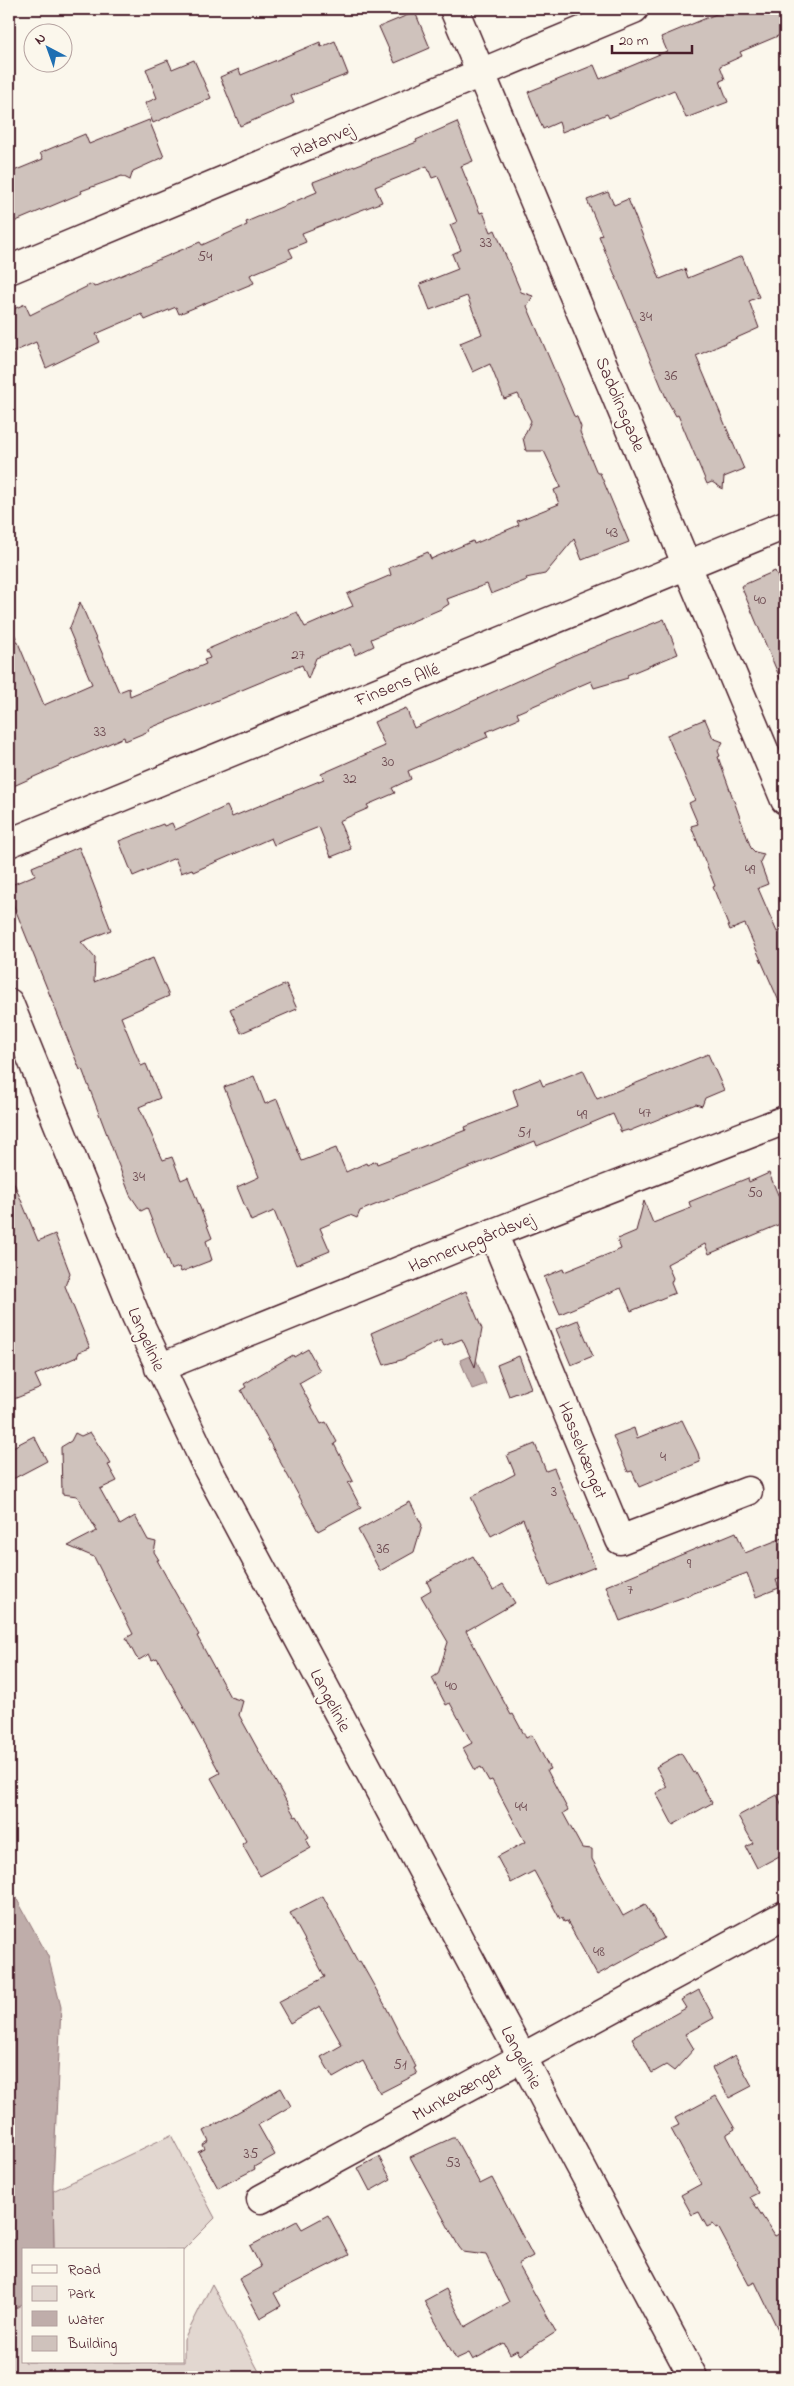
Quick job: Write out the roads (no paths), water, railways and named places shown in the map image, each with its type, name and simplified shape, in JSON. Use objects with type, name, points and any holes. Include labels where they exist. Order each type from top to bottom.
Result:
[{"type":"street","name":"Sadolinsgade","points":[[454,9],[785,800]]},
{"type":"street","name":"Platanvej","points":[[9,270],[634,9]]},
{"type":"street","name":"Finsens Allé","points":[[9,843],[785,525]]},
{"type":"street","name":"Langelinie","points":[[9,1003],[159,1368],[235,1520],[693,2377]]},
{"type":"street","name":"Hannerupgårdsvej","points":[[159,1368],[494,1233],[785,1120]]},
{"type":"street","name":"Hasselvænget","points":[[494,1233],[620,1540],[748,1491]]},
{"type":"street","name":"Munkevænget","points":[[261,2199],[521,2056],[785,1915]]},
{"type":"water","points":[[474,1354],[486,1384],[472,1389],[460,1360]]},
{"type":"water","points":[[9,1885],[48,1956],[61,2007],[53,2185],[54,2248],[22,2248],[22,2304],[9,2312]]}]
